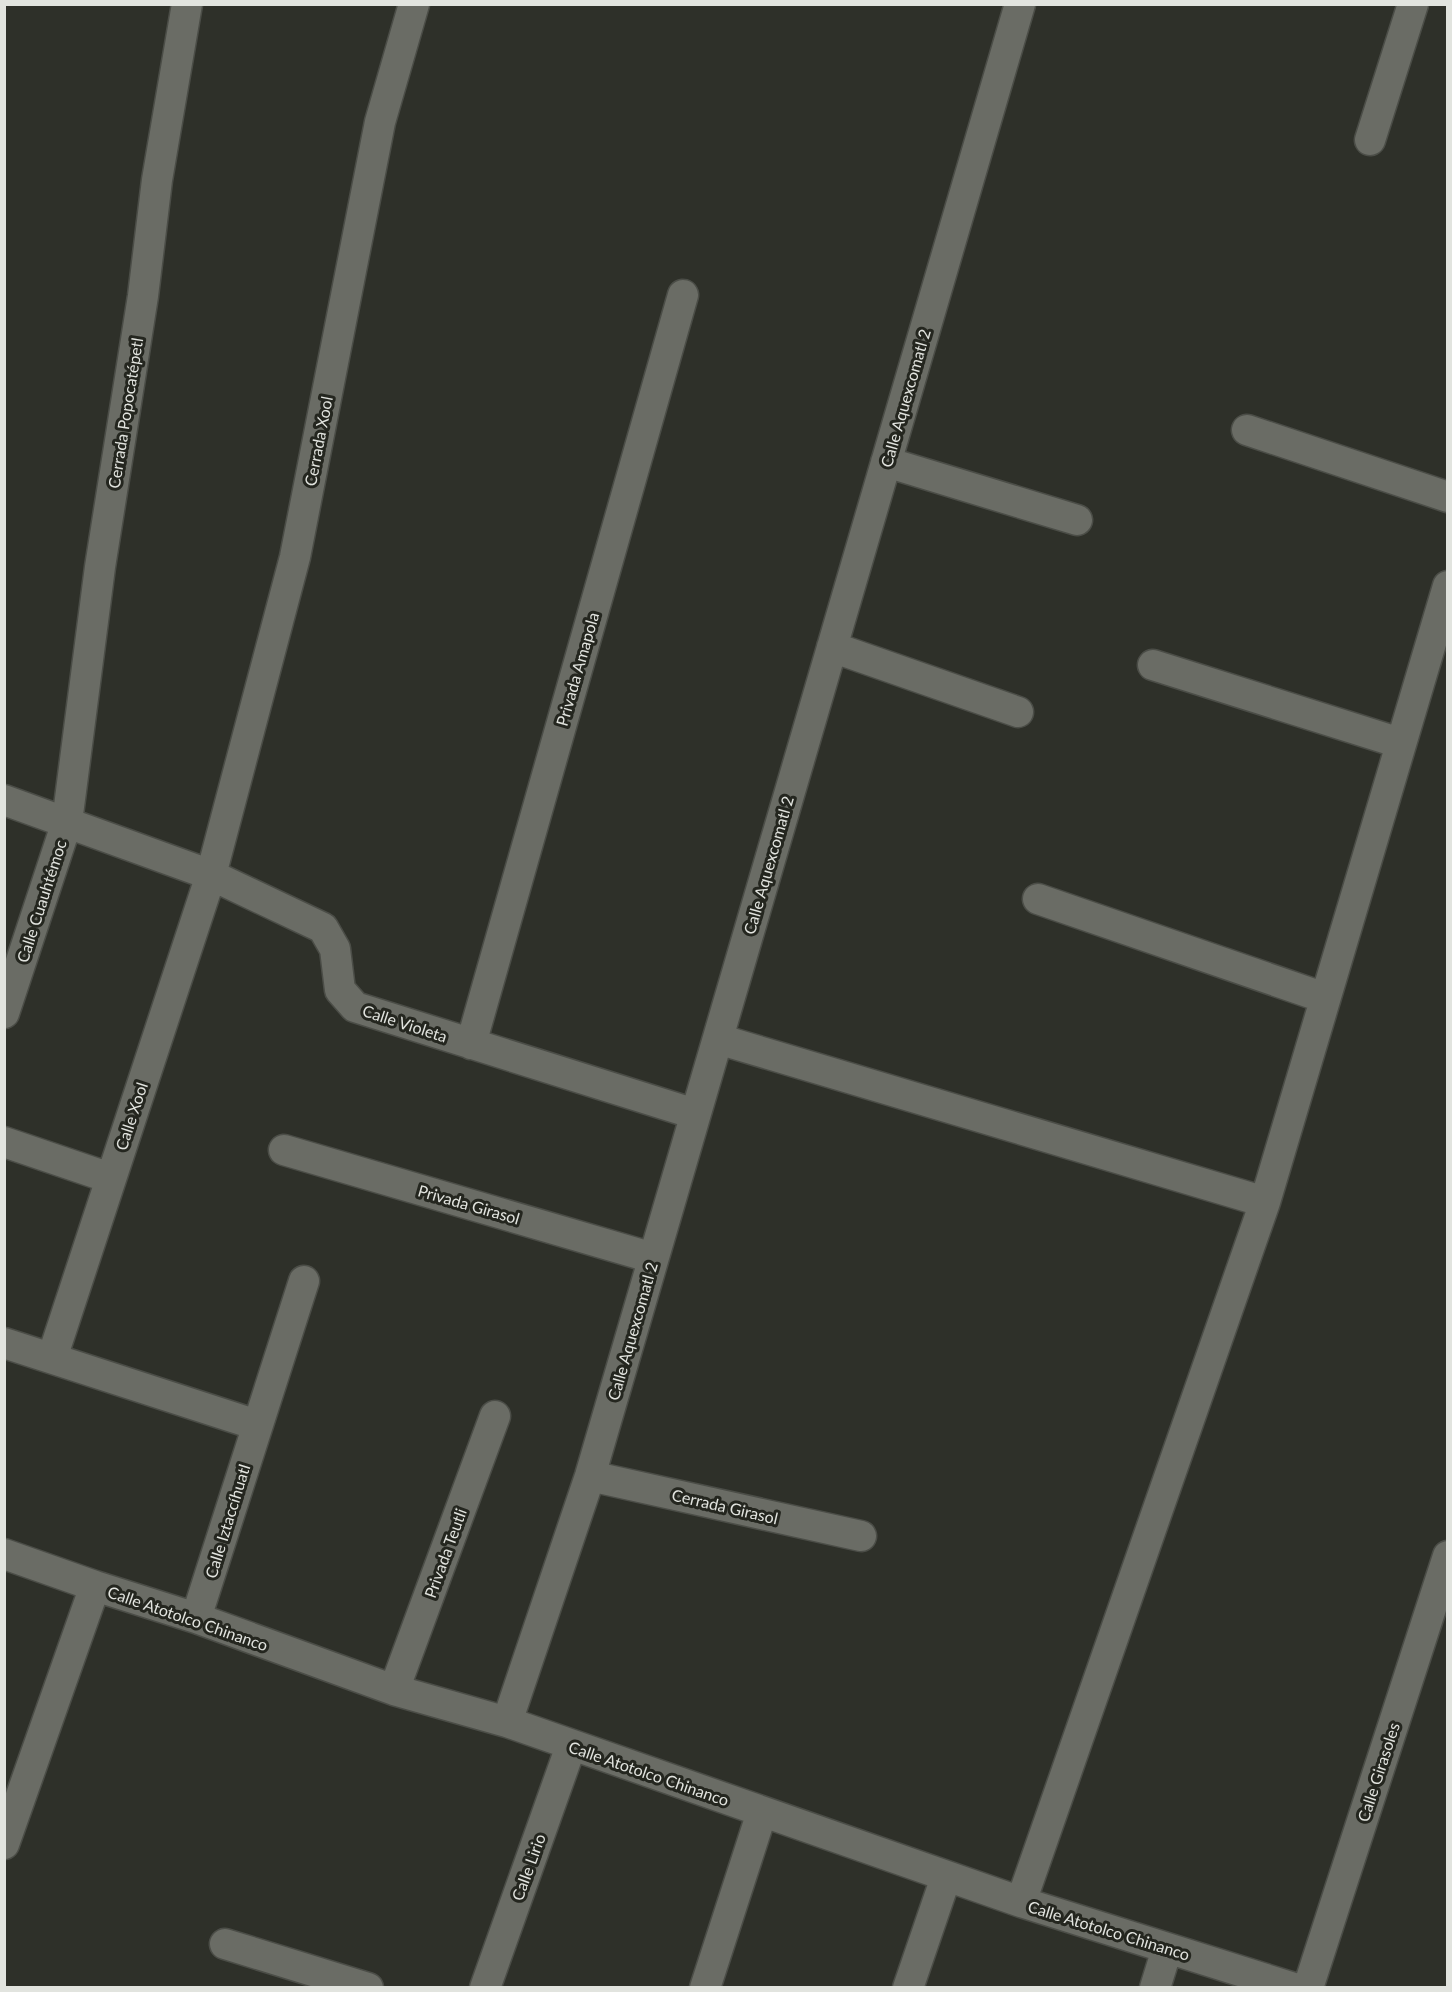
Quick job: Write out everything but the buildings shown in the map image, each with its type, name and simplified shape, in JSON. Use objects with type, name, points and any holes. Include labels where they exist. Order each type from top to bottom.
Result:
[{"type":"street","name":"Cerrada Popocatépetl","points":[[67,822],[100,567],[143,296],[158,169],[187,4]]},
{"type":"street","name":"Cerrada Xool","points":[[211,875],[296,557],[380,122],[414,4]]},
{"type":"street","name":"Calle Aquexcomatl 2","points":[[507,1722],[590,1476],[1020,4]]},
{"type":"street","points":[[1370,140],[1413,4]]},
{"type":"street","name":"Privada Amapola","points":[[471,1044],[683,295]]},
{"type":"street","points":[[1247,430],[1448,497]]},
{"type":"street","points":[[886,462],[1077,520]]},
{"type":"street","points":[[1021,1902],[1265,1202],[1448,586]]},
{"type":"street","points":[[832,647],[1018,712]]},
{"type":"street","points":[[1153,665],[1400,743]]},
{"type":"street","name":"Calle Violeta","points":[[4,800],[211,875],[323,928],[335,949],[340,990],[355,1007],[695,1114]]},
{"type":"street","name":"Calle Cuauhtémoc","points":[[4,1013],[67,822]]},
{"type":"street","name":"Calle Xool","points":[[52,1358],[211,875]]},
{"type":"street","points":[[1038,898],[1325,998]]},
{"type":"street","points":[[717,1039],[1265,1202]]},
{"type":"street","points":[[4,1142],[110,1178]]},
{"type":"street","name":"Privada Girasol","points":[[284,1150],[653,1258]]},
{"type":"street","name":"Calle Iztaccíhuatl","points":[[196,1618],[304,1281]]},
{"type":"street","points":[[4,1343],[257,1425]]},
{"type":"street","name":"Privada Teutli","points":[[394,1690],[495,1416]]},
{"type":"street","name":"Cerrada Girasol","points":[[590,1476],[861,1536]]},
{"type":"street","name":"Calle Atotolco Chinanco","points":[[4,1554],[196,1618],[394,1690],[507,1722],[946,1877],[1294,1988]]},
{"type":"street","name":"Calle Girasoles","points":[[1308,1988],[1448,1556]]},
{"type":"street","points":[[4,1844],[95,1586]]},
{"type":"street","name":"Calle Lirio","points":[[485,1988],[571,1746]]},
{"type":"street","points":[[705,1988],[762,1812]]},
{"type":"street","points":[[908,1988],[946,1877]]},
{"type":"street","points":[[225,1944],[368,1988]]},
{"type":"street","points":[[1155,1988],[1167,1949]]}]
